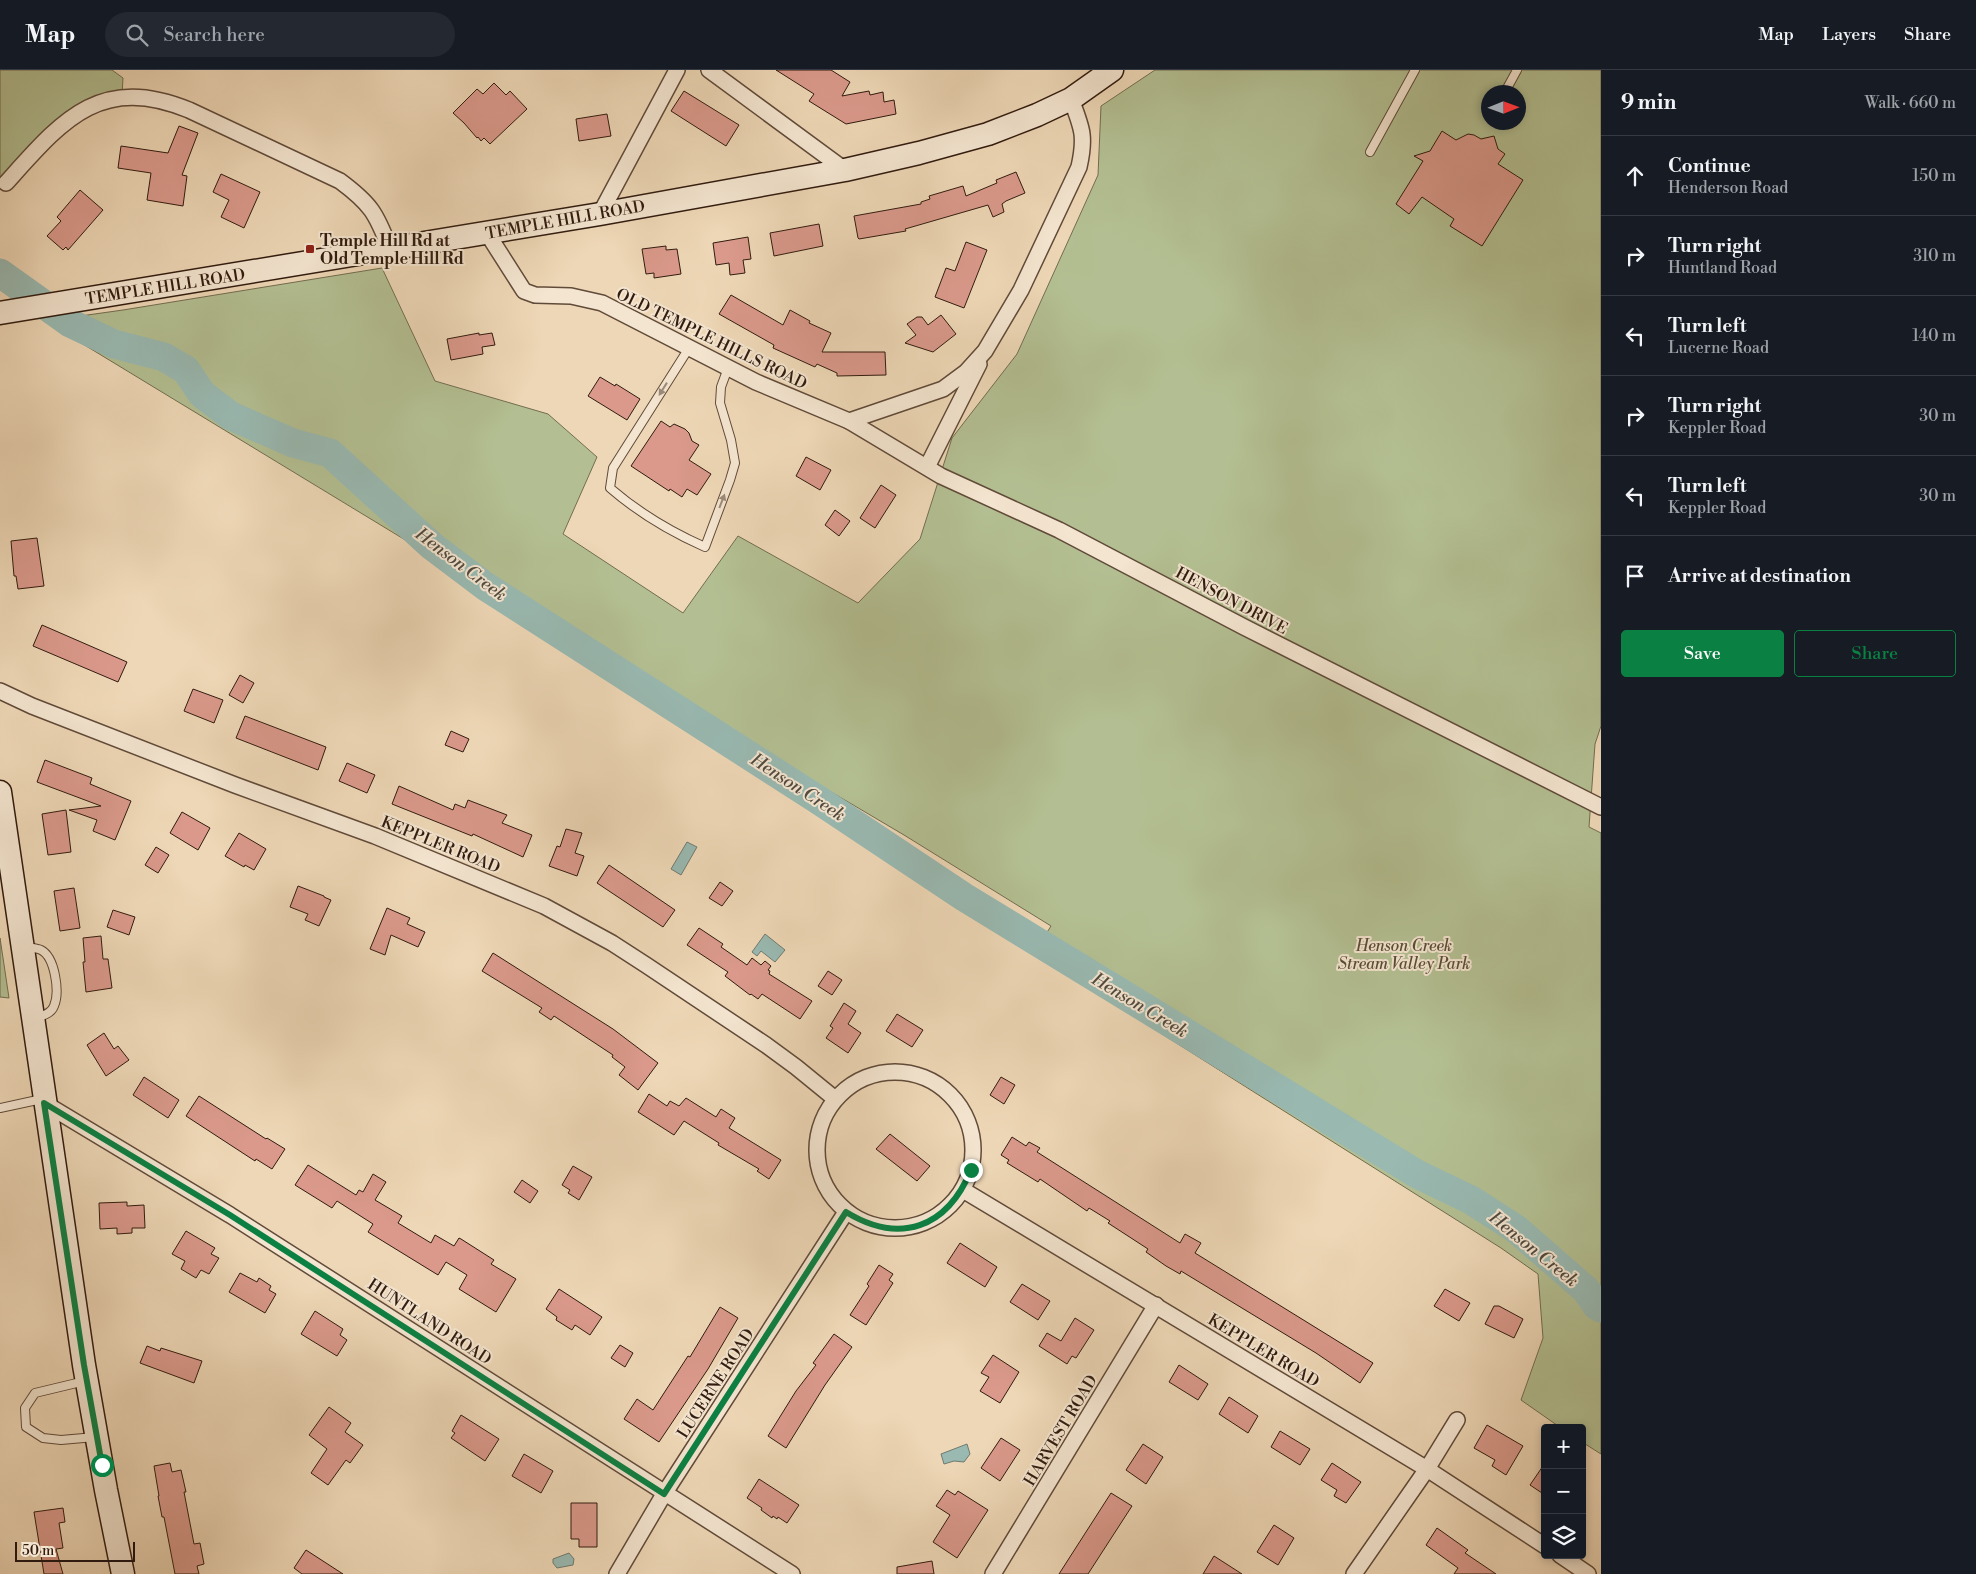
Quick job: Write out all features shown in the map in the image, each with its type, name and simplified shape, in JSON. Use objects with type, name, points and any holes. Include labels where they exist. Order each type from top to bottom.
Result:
[{"type":"main road","name":"TEMPLE HILL ROAD","points":[[0,313],[600,214],[845,170],[988,134],[1037,115],[1071,99],[1112,70]]},
{"type":"main road","points":[[0,792],[44,1101],[87,1380],[96,1437],[123,1574]]},
{"type":"street","points":[[600,214],[676,70]]},
{"type":"street","points":[[709,70],[845,170]]},
{"type":"street","points":[[6,184],[49,136],[76,113],[105,101],[136,97],[170,102],[340,180],[358,195],[376,215],[390,249]]},
{"type":"street","points":[[927,467],[986,351],[1020,290],[1078,167],[1084,146],[1082,127],[1071,99]]},
{"type":"street","name":"OLD TEMPLE HILLS ROAD","points":[[487,232],[524,291],[534,295],[571,296],[593,300],[756,382],[849,421]]},
{"type":"street","points":[[849,421],[943,389],[966,372],[986,351]]},
{"type":"street","name":"HENSON DRIVE","points":[[849,421],[927,467],[1059,530],[1244,627],[1601,807]]},
{"type":"street","name":"KEPPLER ROAD","points":[[0,691],[32,706],[158,754],[235,786],[375,836],[544,906],[612,943],[646,965],[773,1050],[834,1098]]},
{"type":"street","points":[[890,1072],[911,1073],[931,1080],[942,1088],[962,1109],[970,1128],[971,1170],[963,1190],[951,1205],[936,1217],[919,1225],[900,1229],[881,1228],[862,1222],[846,1212],[832,1197],[822,1179],[817,1158],[817,1137],[822,1117],[834,1098],[850,1085],[869,1076],[890,1072]]},
{"type":"street","name":"HUNTLAND ROAD","points":[[44,1101],[230,1215],[792,1574]]},
{"type":"street","name":"KEPPLER ROAD","points":[[963,1190],[1427,1469],[1541,1543]]},
{"type":"street","name":"LUCERNE ROAD","points":[[617,1574],[664,1494],[846,1212]]},
{"type":"street","name":"HARVEST ROAD","points":[[993,1574],[1156,1305]]},
{"type":"street","points":[[1354,1574],[1427,1469],[1457,1420]]},
{"type":"street","points":[[1566,1559],[1588,1574]]},
{"type":"lane","points":[[1370,152],[1415,70]]},
{"type":"lane","points":[[1509,85],[1517,70]]},
{"type":"lane","points":[[689,348],[613,468],[610,488],[626,502],[679,536],[705,547],[735,463],[731,440],[720,403],[721,387],[728,368]]},
{"type":"lane","points":[[0,1108],[44,1101]]},
{"type":"lane","points":[[87,1380],[35,1393],[25,1408],[26,1427],[42,1438],[62,1440],[96,1437]]},
{"type":"green space","points":[[0,70],[112,70],[123,78],[122,94],[55,124],[31,143],[0,180]]},
{"type":"green space","name":"Henson Creek Stream Valley Park","points":[[1155,70],[1601,70],[1601,726],[1595,744],[1589,827],[1601,833],[1601,1454],[1586,1445],[1586,1424],[1555,1424],[1521,1400],[1543,1338],[1538,1274],[1501,1248],[1151,1027],[1094,987],[1036,950],[1051,926],[904,835],[430,555],[45,321],[382,268],[435,381],[548,414],[597,457],[563,534],[683,613],[738,536],[858,603],[920,539],[952,438],[1017,354],[1098,175],[1101,106]]},
{"type":"green space","points":[[0,938],[9,998],[0,997]]},
{"type":"water","points":[[687,842],[697,847],[681,875],[671,869]]},
{"type":"water","points":[[765,934],[785,950],[775,962],[761,951],[757,956],[752,952]]},
{"type":"water","points":[[967,1444],[970,1454],[964,1462],[954,1461],[944,1464],[941,1454]]},
{"type":"water","points":[[569,1553],[574,1559],[573,1565],[557,1568],[553,1563],[553,1559]]},
{"type":"building","points":[[776,70],[831,70],[850,82],[842,96],[869,91],[870,95],[883,92],[884,102],[894,100],[896,114],[846,124],[809,101],[814,94]]},
{"type":"building","points":[[494,83],[506,95],[510,91],[527,109],[490,144],[484,138],[481,141],[477,138],[453,113],[477,89],[483,94]]},
{"type":"building","points":[[684,91],[739,125],[726,146],[671,111]]},
{"type":"building","points":[[607,114],[611,136],[579,141],[576,119]]},
{"type":"building","points":[[179,126],[198,133],[182,175],[187,176],[183,206],[147,200],[151,173],[118,168],[121,146],[168,153]]},
{"type":"building","points":[[1442,131],[1456,140],[1468,134],[1481,139],[1494,136],[1498,149],[1505,154],[1498,164],[1523,180],[1482,246],[1450,226],[1454,219],[1422,197],[1409,214],[1396,204],[1423,161],[1414,156],[1430,151]]},
{"type":"building","points":[[1016,172],[1025,193],[1002,204],[1004,212],[993,217],[988,205],[905,229],[906,231],[858,238],[854,216],[921,204],[921,202],[930,199],[929,196],[963,186],[966,196],[997,183],[996,180]]},
{"type":"building","points":[[221,174],[260,192],[244,228],[221,217],[229,200],[213,192]]},
{"type":"building","points":[[80,190],[103,210],[68,250],[66,247],[63,250],[47,236],[61,221],[57,217]]},
{"type":"building","points":[[819,224],[823,246],[774,256],[770,233]]},
{"type":"building","points":[[748,237],[751,259],[743,260],[745,273],[730,275],[729,263],[716,265],[713,243]]},
{"type":"building","points":[[966,242],[987,250],[964,308],[935,297],[946,268],[955,271]]},
{"type":"building","points":[[666,246],[666,250],[677,249],[681,274],[654,278],[654,273],[646,274],[642,249]]},
{"type":"building","points":[[731,295],[783,325],[790,310],[810,321],[809,323],[831,333],[822,352],[885,352],[886,375],[837,376],[837,373],[817,364],[815,367],[773,348],[774,345],[719,314]]},
{"type":"building","points":[[941,315],[956,334],[933,352],[905,343],[916,335],[907,324],[917,317],[922,317],[928,325]]},
{"type":"building","points":[[479,333],[479,335],[492,333],[495,345],[482,347],[483,354],[451,360],[447,339]]},
{"type":"building","points":[[600,377],[615,386],[616,384],[640,399],[627,420],[588,396]]},
{"type":"building","points":[[661,421],[670,427],[674,424],[685,429],[692,441],[699,445],[689,460],[711,474],[697,495],[687,489],[682,497],[670,489],[669,491],[631,466]]},
{"type":"building","points":[[806,457],[831,470],[820,490],[796,476]]},
{"type":"building","points":[[881,485],[896,495],[875,528],[860,518]]},
{"type":"building","points":[[835,510],[850,521],[839,536],[825,525]]},
{"type":"building","points":[[37,538],[44,586],[18,589],[16,576],[14,576],[11,541]]},
{"type":"building","points":[[42,625],[127,662],[118,682],[33,646]]},
{"type":"building","points":[[240,675],[254,683],[243,703],[229,695]]},
{"type":"building","points":[[193,689],[223,700],[214,723],[184,711]]},
{"type":"building","points":[[245,716],[326,747],[318,770],[236,738]]},
{"type":"building","points":[[451,731],[469,739],[463,752],[445,745]]},
{"type":"building","points":[[45,760],[92,778],[90,784],[131,801],[115,840],[93,831],[97,820],[69,810],[101,806],[37,782]]},
{"type":"building","points":[[347,763],[375,775],[367,793],[339,781]]},
{"type":"building","points":[[399,786],[453,810],[455,804],[465,808],[468,800],[507,815],[502,823],[532,835],[523,857],[473,834],[472,836],[392,804]]},
{"type":"building","points":[[66,810],[71,852],[48,855],[42,814]]},
{"type":"building","points":[[182,812],[210,828],[198,850],[170,833]]},
{"type":"building","points":[[566,829],[582,833],[575,853],[584,856],[577,876],[549,866],[557,846],[560,847]]},
{"type":"building","points":[[239,833],[266,849],[254,870],[245,865],[244,867],[225,856]]},
{"type":"building","points":[[156,847],[169,855],[158,873],[145,865]]},
{"type":"building","points":[[609,865],[675,910],[663,927],[597,883]]},
{"type":"building","points":[[720,882],[733,891],[722,906],[709,898]]},
{"type":"building","points":[[298,886],[331,900],[319,926],[305,920],[308,914],[290,907]]},
{"type":"building","points":[[74,888],[80,928],[60,931],[54,891]]},
{"type":"building","points":[[387,908],[410,918],[407,924],[425,932],[418,947],[391,935],[385,955],[370,949]]},
{"type":"building","points":[[113,910],[135,917],[129,935],[107,927]]},
{"type":"building","points":[[699,928],[723,944],[721,947],[747,965],[752,958],[761,965],[765,961],[771,966],[768,970],[770,971],[769,974],[812,1001],[800,1019],[762,994],[758,999],[750,995],[725,976],[728,972],[687,945]]},
{"type":"building","points":[[101,936],[103,959],[108,959],[112,988],[86,992],[83,938]]},
{"type":"building","points":[[493,953],[613,1029],[658,1063],[638,1090],[619,1075],[625,1067],[612,1057],[613,1055],[554,1016],[551,1020],[539,1012],[542,1008],[482,971]]},
{"type":"building","points":[[828,971],[842,980],[832,995],[818,986]]},
{"type":"building","points":[[844,1003],[856,1011],[848,1024],[861,1033],[848,1053],[826,1038],[833,1028],[830,1026]]},
{"type":"building","points":[[897,1014],[923,1030],[912,1047],[886,1031]]},
{"type":"building","points":[[104,1033],[114,1049],[118,1046],[129,1060],[106,1076],[87,1045]]},
{"type":"building","points":[[144,1077],[179,1100],[168,1118],[133,1095]]},
{"type":"building","points":[[1001,1077],[1015,1085],[1004,1104],[990,1095]]},
{"type":"building","points":[[649,1094],[667,1106],[670,1101],[679,1106],[686,1098],[716,1117],[721,1109],[735,1118],[729,1128],[781,1160],[769,1179],[757,1171],[759,1169],[718,1145],[719,1143],[684,1121],[674,1135],[638,1112]]},
{"type":"building","points":[[199,1096],[285,1149],[272,1169],[256,1159],[255,1161],[186,1116]]},
{"type":"building","points":[[890,1134],[930,1166],[917,1181],[876,1149]]},
{"type":"building","points":[[1012,1137],[1026,1146],[1029,1142],[1040,1148],[1037,1152],[1180,1243],[1185,1234],[1201,1243],[1195,1253],[1373,1363],[1360,1383],[1316,1353],[1181,1271],[1180,1274],[1166,1266],[1146,1252],[1148,1249],[1108,1223],[1110,1221],[1089,1208],[1087,1211],[1040,1179],[1038,1182],[1007,1163],[1009,1160],[1001,1155]]},
{"type":"building","points":[[308,1165],[356,1195],[359,1190],[363,1192],[373,1174],[386,1182],[375,1200],[402,1216],[398,1223],[431,1243],[435,1235],[454,1246],[459,1238],[494,1260],[491,1264],[516,1279],[496,1312],[459,1289],[467,1275],[446,1262],[438,1275],[368,1232],[373,1224],[337,1201],[332,1208],[295,1185]]},
{"type":"building","points":[[573,1166],[592,1177],[579,1200],[568,1193],[570,1190],[562,1185]]},
{"type":"building","points":[[522,1180],[538,1191],[530,1203],[514,1192]]},
{"type":"building","points":[[127,1202],[127,1206],[144,1205],[145,1228],[132,1228],[132,1233],[117,1234],[117,1228],[100,1229],[99,1203]]},
{"type":"building","points":[[186,1231],[215,1248],[211,1254],[219,1258],[209,1274],[201,1270],[196,1278],[181,1269],[185,1261],[172,1254]]},
{"type":"building","points":[[960,1243],[997,1267],[985,1287],[947,1263]]},
{"type":"building","points":[[879,1265],[893,1274],[889,1280],[893,1283],[866,1325],[850,1315],[869,1286],[867,1284]]},
{"type":"building","points":[[240,1273],[257,1282],[259,1278],[271,1286],[269,1290],[276,1294],[265,1313],[229,1292]]},
{"type":"building","points":[[1022,1284],[1050,1301],[1038,1320],[1010,1302]]},
{"type":"building","points":[[559,1289],[602,1317],[590,1335],[575,1325],[572,1330],[556,1320],[557,1317],[546,1309]]},
{"type":"building","points":[[1445,1289],[1470,1303],[1459,1321],[1434,1306]]},
{"type":"building","points":[[1494,1306],[1499,1306],[1523,1319],[1514,1338],[1485,1324]]},
{"type":"building","points":[[720,1307],[738,1318],[708,1369],[659,1442],[624,1419],[637,1399],[653,1410],[688,1356],[690,1357]]},
{"type":"building","points":[[315,1311],[343,1329],[340,1335],[347,1340],[337,1356],[301,1334]]},
{"type":"building","points":[[1075,1318],[1094,1330],[1076,1358],[1072,1356],[1067,1364],[1039,1346],[1047,1333],[1061,1341]]},
{"type":"building","points":[[834,1334],[852,1347],[825,1385],[786,1448],[768,1436],[796,1391],[816,1365],[813,1363]]},
{"type":"building","points":[[620,1345],[633,1353],[625,1367],[611,1358]]},
{"type":"building","points":[[147,1346],[160,1351],[161,1348],[202,1361],[194,1383],[140,1363]]},
{"type":"building","points":[[993,1355],[1019,1372],[1000,1403],[980,1391],[989,1377],[981,1373]]},
{"type":"building","points":[[1179,1365],[1208,1384],[1198,1400],[1169,1382]]},
{"type":"building","points":[[1229,1397],[1258,1416],[1248,1433],[1219,1414]]},
{"type":"building","points":[[329,1407],[351,1423],[345,1432],[363,1445],[350,1463],[346,1460],[328,1485],[311,1473],[327,1449],[309,1435]]},
{"type":"building","points":[[461,1415],[499,1439],[485,1461],[451,1438],[455,1433],[452,1431]]},
{"type":"building","points":[[1487,1425],[1523,1446],[1506,1475],[1492,1466],[1495,1460],[1474,1448]]},
{"type":"building","points":[[1280,1431],[1310,1449],[1300,1465],[1271,1447]]},
{"type":"building","points":[[1001,1438],[1020,1450],[1000,1481],[981,1468]]},
{"type":"building","points":[[1143,1444],[1163,1457],[1146,1484],[1126,1470]]},
{"type":"building","points":[[524,1454],[553,1471],[541,1493],[512,1476]]},
{"type":"building","points":[[170,1463],[172,1472],[181,1470],[194,1544],[200,1543],[204,1564],[197,1566],[199,1574],[175,1574],[164,1517],[162,1517],[154,1466]]},
{"type":"building","points":[[1332,1463],[1361,1482],[1346,1503],[1334,1496],[1337,1490],[1321,1480]]},
{"type":"building","points":[[1541,1469],[1541,1492],[1530,1485]]},
{"type":"building","points":[[759,1479],[799,1505],[787,1523],[778,1517],[777,1519],[773,1516],[772,1518],[761,1510],[762,1508],[747,1498]]},
{"type":"building","points":[[947,1490],[955,1495],[958,1491],[988,1510],[957,1558],[933,1542],[950,1515],[936,1506]]},
{"type":"building","points":[[1111,1493],[1132,1506],[1088,1574],[1059,1574]]},
{"type":"building","points":[[571,1503],[597,1503],[597,1547],[579,1547],[579,1539],[571,1539]]},
{"type":"building","points":[[63,1508],[65,1522],[59,1523],[63,1548],[56,1549],[63,1574],[44,1574],[34,1512]]},
{"type":"building","points":[[1274,1525],[1294,1538],[1278,1565],[1257,1552]]},
{"type":"building","points":[[1437,1528],[1468,1550],[1465,1553],[1496,1574],[1454,1574],[1458,1568],[1426,1545]]},
{"type":"building","points":[[306,1550],[343,1574],[302,1574],[294,1568]]},
{"type":"building","points":[[1214,1556],[1242,1574],[1203,1574]]},
{"type":"building","points":[[932,1561],[934,1574],[897,1574],[897,1567]]},
{"type":"waterway","name":"Henson Creek","points":[[0,273],[70,323],[114,344],[164,357],[186,370],[202,394],[231,416],[293,443],[330,453],[432,546],[485,586],[817,799],[964,897],[1417,1174],[1471,1200],[1516,1229],[1586,1290],[1597,1306],[1601,1308]]},
{"type":"place","name":"Temple Hill Rd at Old Temple Hill Rd","points":[[310,249]]},
{"type":"route","points":[[102,1465],[84,1365],[44,1103],[230,1215],[446,1352],[664,1494],[846,1212],[862,1222],[881,1228],[900,1229],[919,1225],[936,1217],[951,1205],[963,1190],[971,1170]]}]
